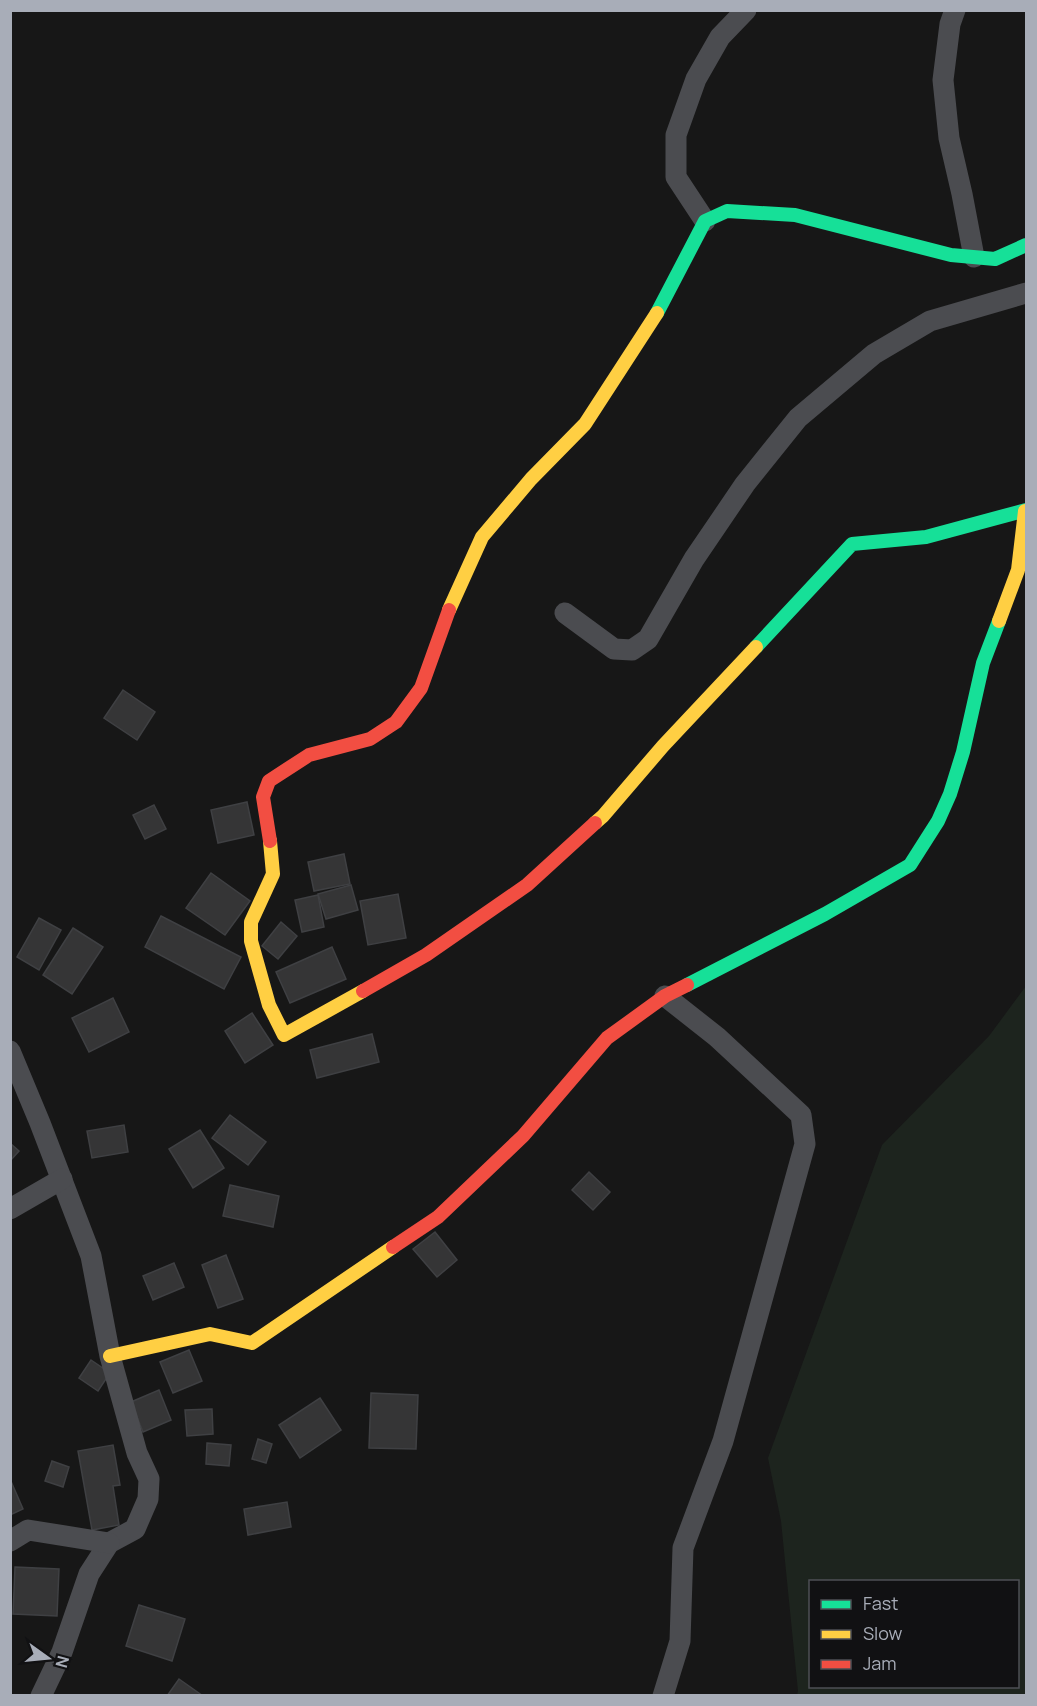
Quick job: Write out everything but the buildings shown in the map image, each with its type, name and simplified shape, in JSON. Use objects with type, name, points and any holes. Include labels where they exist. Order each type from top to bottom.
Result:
[{"type":"street","points":[[705,221],[676,177],[676,135],[696,79],[720,37],[746,10]]},
{"type":"street","points":[[955,10],[950,24],[943,80],[948,138],[974,257]]},
{"type":"street","points":[[110,1356],[210,1334],[252,1343],[438,1217],[523,1136],[607,1038],[665,996],[825,914],[910,864],[938,821],[950,794],[963,752],[983,663],[1018,570],[1026,510],[926,537],[852,544],[663,746],[603,816],[527,885],[426,955],[284,1035],[269,1005],[251,941],[251,922],[273,874],[263,797],[269,781],[309,755],[370,739],[396,722],[421,688],[453,600],[482,537],[531,479],[585,424],[661,308],[705,221],[727,211],[795,215],[951,255],[974,257],[994,258],[1026,245]]},
{"type":"street","points":[[565,613],[614,649],[632,650],[648,639],[694,559],[745,484],[798,418],[874,354],[930,321],[1026,293]]},
{"type":"street","points":[[663,1695],[680,1641],[683,1548],[723,1441],[805,1144],[801,1115],[717,1037],[665,996]]},
{"type":"street","points":[[10,1051],[91,1256],[110,1356],[137,1453],[149,1479],[148,1498],[135,1528],[109,1543],[89,1574],[62,1652],[44,1694]]},
{"type":"street","points":[[10,1209],[62,1179]]},
{"type":"street","points":[[10,1541],[28,1530],[109,1543]]},
{"type":"shaded area","points":[[1026,986],[1026,1695],[797,1695],[781,1521],[768,1458],[882,1145],[989,1036]]},
{"type":"traffic: fast","points":[[657,313],[705,221],[727,211],[795,215],[951,255],[995,259],[1026,245]]},
{"type":"traffic: fast","points":[[756,647],[852,544],[926,537],[1026,510]]},
{"type":"traffic: fast","points":[[687,985],[825,914],[910,865],[938,821],[950,794],[963,752],[983,663],[999,621]]},
{"type":"traffic: slow","points":[[449,610],[482,537],[531,479],[585,424],[657,313]]},
{"type":"traffic: slow","points":[[999,621],[1018,570],[1025,511]]},
{"type":"traffic: slow","points":[[595,823],[756,647]]},
{"type":"traffic: slow","points":[[270,841],[273,874],[251,922],[251,941],[269,1005],[284,1035],[363,991]]},
{"type":"traffic: slow","points":[[110,1356],[210,1334],[252,1343],[393,1247]]},
{"type":"traffic: jam","points":[[270,841],[263,797],[269,781],[309,755],[370,739],[396,722],[421,688],[449,610]]},
{"type":"traffic: jam","points":[[363,991],[426,955],[527,885],[595,823]]},
{"type":"traffic: jam","points":[[393,1247],[438,1217],[523,1136],[607,1038],[665,996],[687,985]]}]
